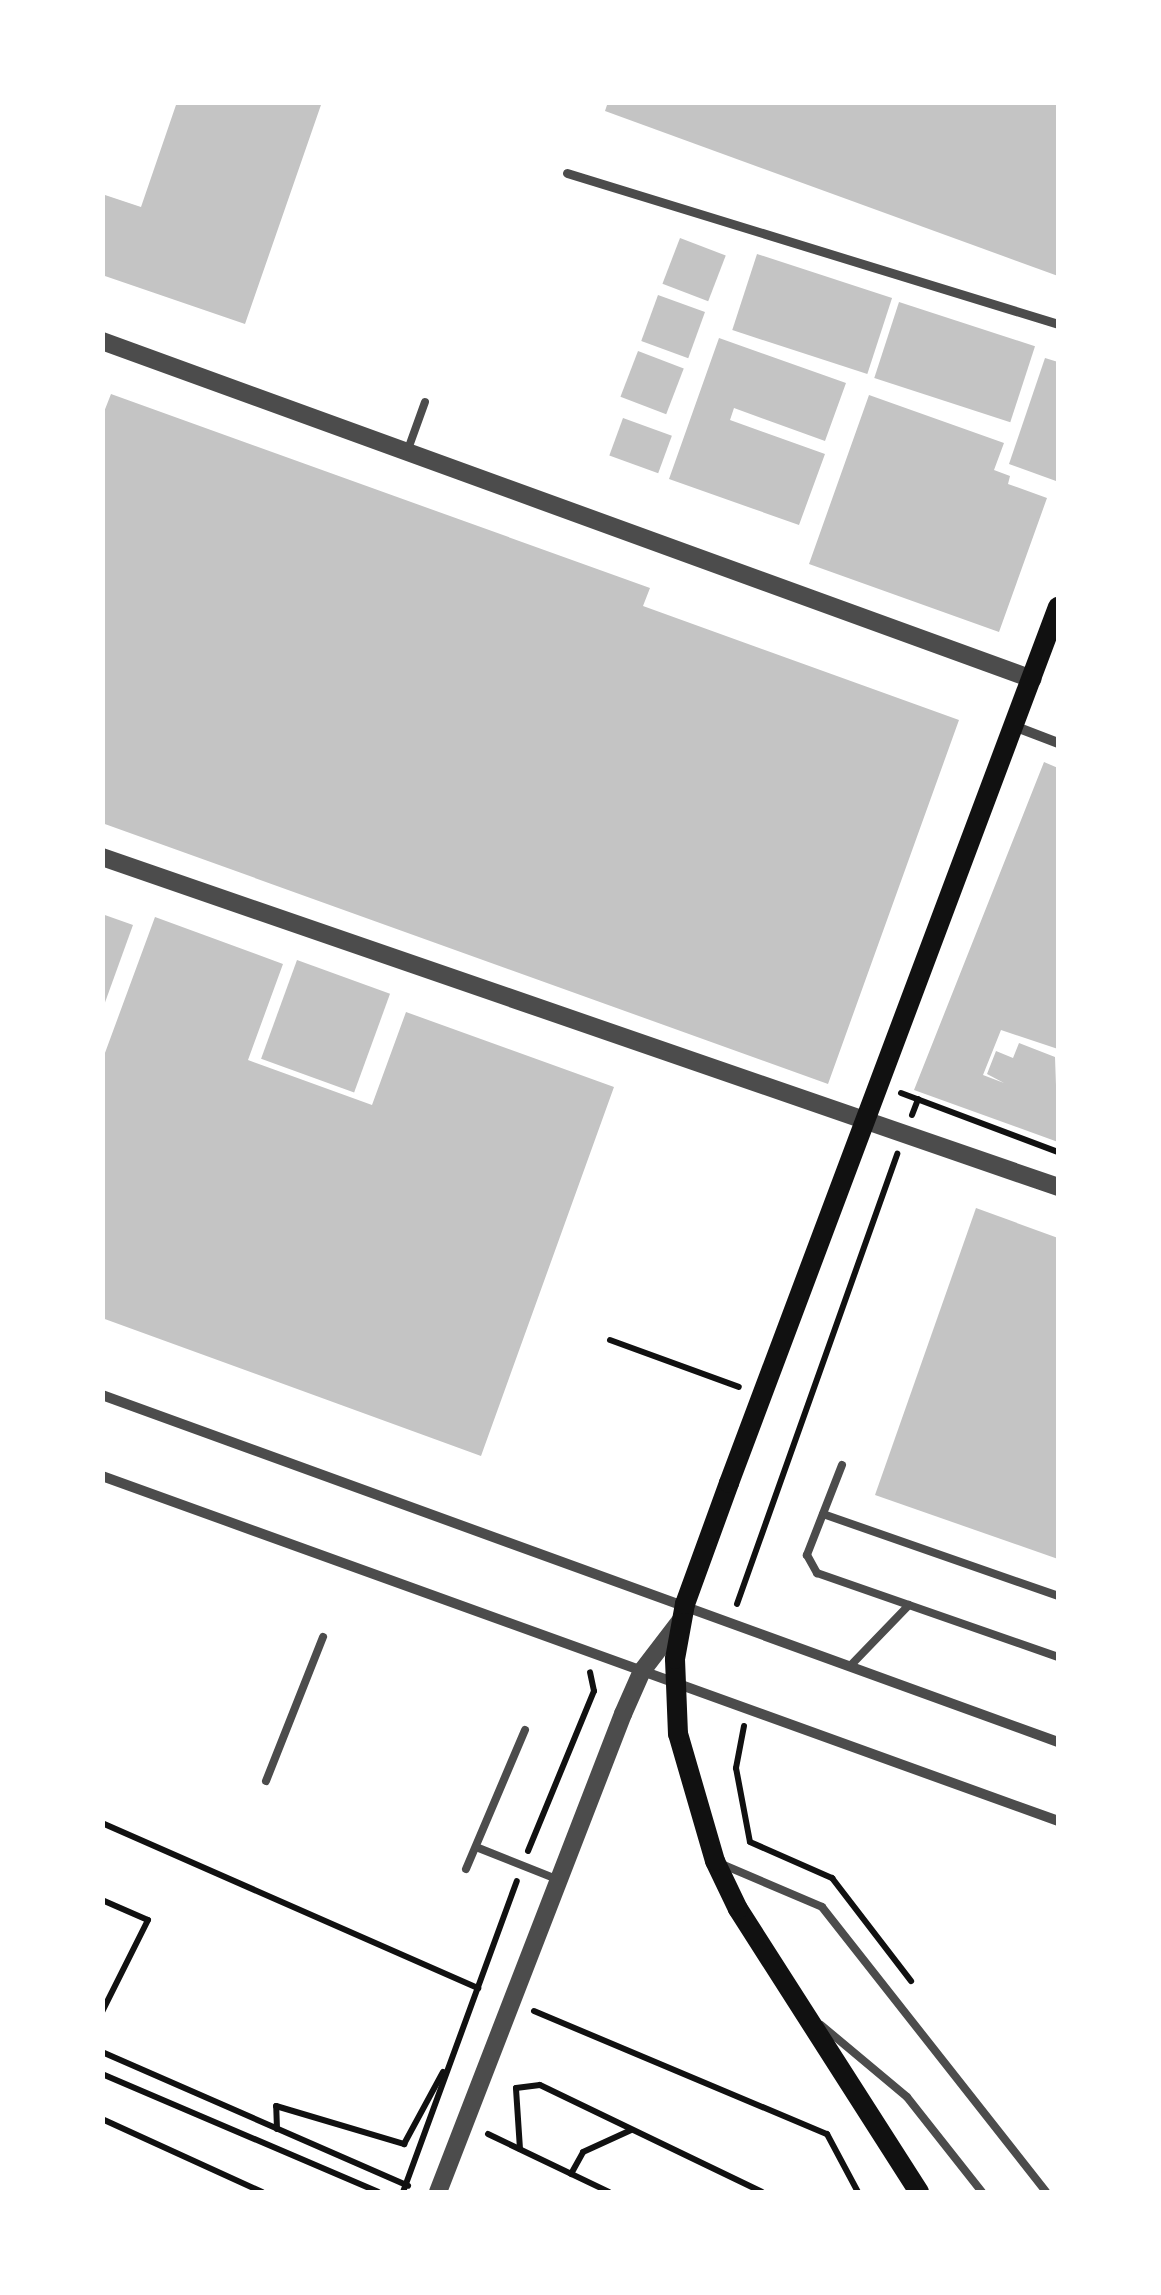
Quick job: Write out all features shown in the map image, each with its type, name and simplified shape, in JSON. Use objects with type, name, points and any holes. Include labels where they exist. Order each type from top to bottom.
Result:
[{"type":"main road","points":[[920,2192],[801,2010],[715,1861],[684,1766],[674,1683],[683,1612],[1058,608]]},
{"type":"street","points":[[567,172],[1058,324]]},
{"type":"street","points":[[102,341],[1032,679]]},
{"type":"street","points":[[1014,726],[1058,743]]},
{"type":"street","points":[[102,857],[1058,1188]]},
{"type":"street","points":[[102,1395],[683,1612],[852,1664],[1058,1742]]},
{"type":"street","points":[[102,1476],[1058,1821]]},
{"type":"street","points":[[438,2192],[642,1671],[683,1612]]},
{"type":"lane","points":[[407,452],[425,402]]},
{"type":"lane","points":[[842,1465],[809,1565],[1058,1657]]},
{"type":"lane","points":[[823,1514],[1058,1596]]},
{"type":"lane","points":[[852,1664],[909,1605]]},
{"type":"lane","points":[[266,1781],[322,1638]]},
{"type":"lane","points":[[466,1869],[525,1730]]},
{"type":"lane","points":[[476,1847],[559,1880]]},
{"type":"lane","points":[[715,1861],[822,1907],[1046,2192]]},
{"type":"lane","points":[[801,2010],[907,2097],[982,2192]]},
{"type":"path","points":[[878,1084],[1058,1152]]},
{"type":"path","points":[[733,1615],[918,1099]]},
{"type":"path","points":[[610,1340],[764,1396]]},
{"type":"path","points":[[404,2188],[522,1866],[594,1691],[586,1651]]},
{"type":"path","points":[[102,1823],[478,1988]]},
{"type":"path","points":[[102,1900],[148,1920],[102,2022]]},
{"type":"path","points":[[530,2008],[827,2134],[858,2192]]},
{"type":"path","points":[[102,2052],[404,2188],[423,2192]]},
{"type":"path","points":[[278,2129],[276,2106],[404,2144],[454,2054]]},
{"type":"path","points":[[102,2074],[378,2192]]},
{"type":"path","points":[[520,2150],[516,2088],[540,2085],[762,2192]]},
{"type":"path","points":[[102,2118],[262,2192]]},
{"type":"path","points":[[571,2174],[582,2152],[632,2130]]},
{"type":"path","points":[[482,2132],[609,2192]]},
{"type":"building","points":[[177,102],[322,102],[245,324],[102,275],[102,194],[141,207]]},
{"type":"building","points":[[608,102],[1058,102],[1058,276],[605,111]]},
{"type":"building","points":[[680,238],[726,256],[708,301],[662,284]]},
{"type":"building","points":[[757,254],[892,298],[867,374],[732,330]]},
{"type":"building","points":[[658,295],[705,312],[688,358],[641,341]]},
{"type":"building","points":[[899,302],[1035,346],[1010,422],[874,378]]},
{"type":"building","points":[[719,338],[846,383],[825,441],[734,408],[730,420],[825,454],[799,525],[669,479]]},
{"type":"building","points":[[638,351],[684,369],[666,414],[620,397]]},
{"type":"building","points":[[1045,358],[1058,362],[1056,481],[1009,464]]},
{"type":"building","points":[[111,394],[650,588],[643,606],[959,720],[828,1084],[102,823],[102,417]]},
{"type":"building","points":[[869,395],[1004,443],[994,470],[1010,476],[1008,484],[1047,498],[999,632],[809,564]]},
{"type":"building","points":[[623,418],[672,436],[658,473],[609,456]]},
{"type":"building","points":[[1044,762],[1058,768],[1058,1049],[1001,1030],[983,1075],[1004,1083],[987,1074],[996,1051],[1013,1058],[1019,1043],[1055,1057],[1058,1142],[914,1090]]},
{"type":"building","points":[[102,914],[133,925],[103,1008],[102,1008]]},
{"type":"building","points":[[155,917],[283,964],[248,1060],[372,1105],[406,1012],[614,1087],[481,1456],[102,1318],[102,1061]]},
{"type":"building","points":[[297,960],[390,994],[354,1093],[261,1059]]},
{"type":"building","points":[[976,1208],[1058,1238],[1058,1559],[875,1495]]}]
